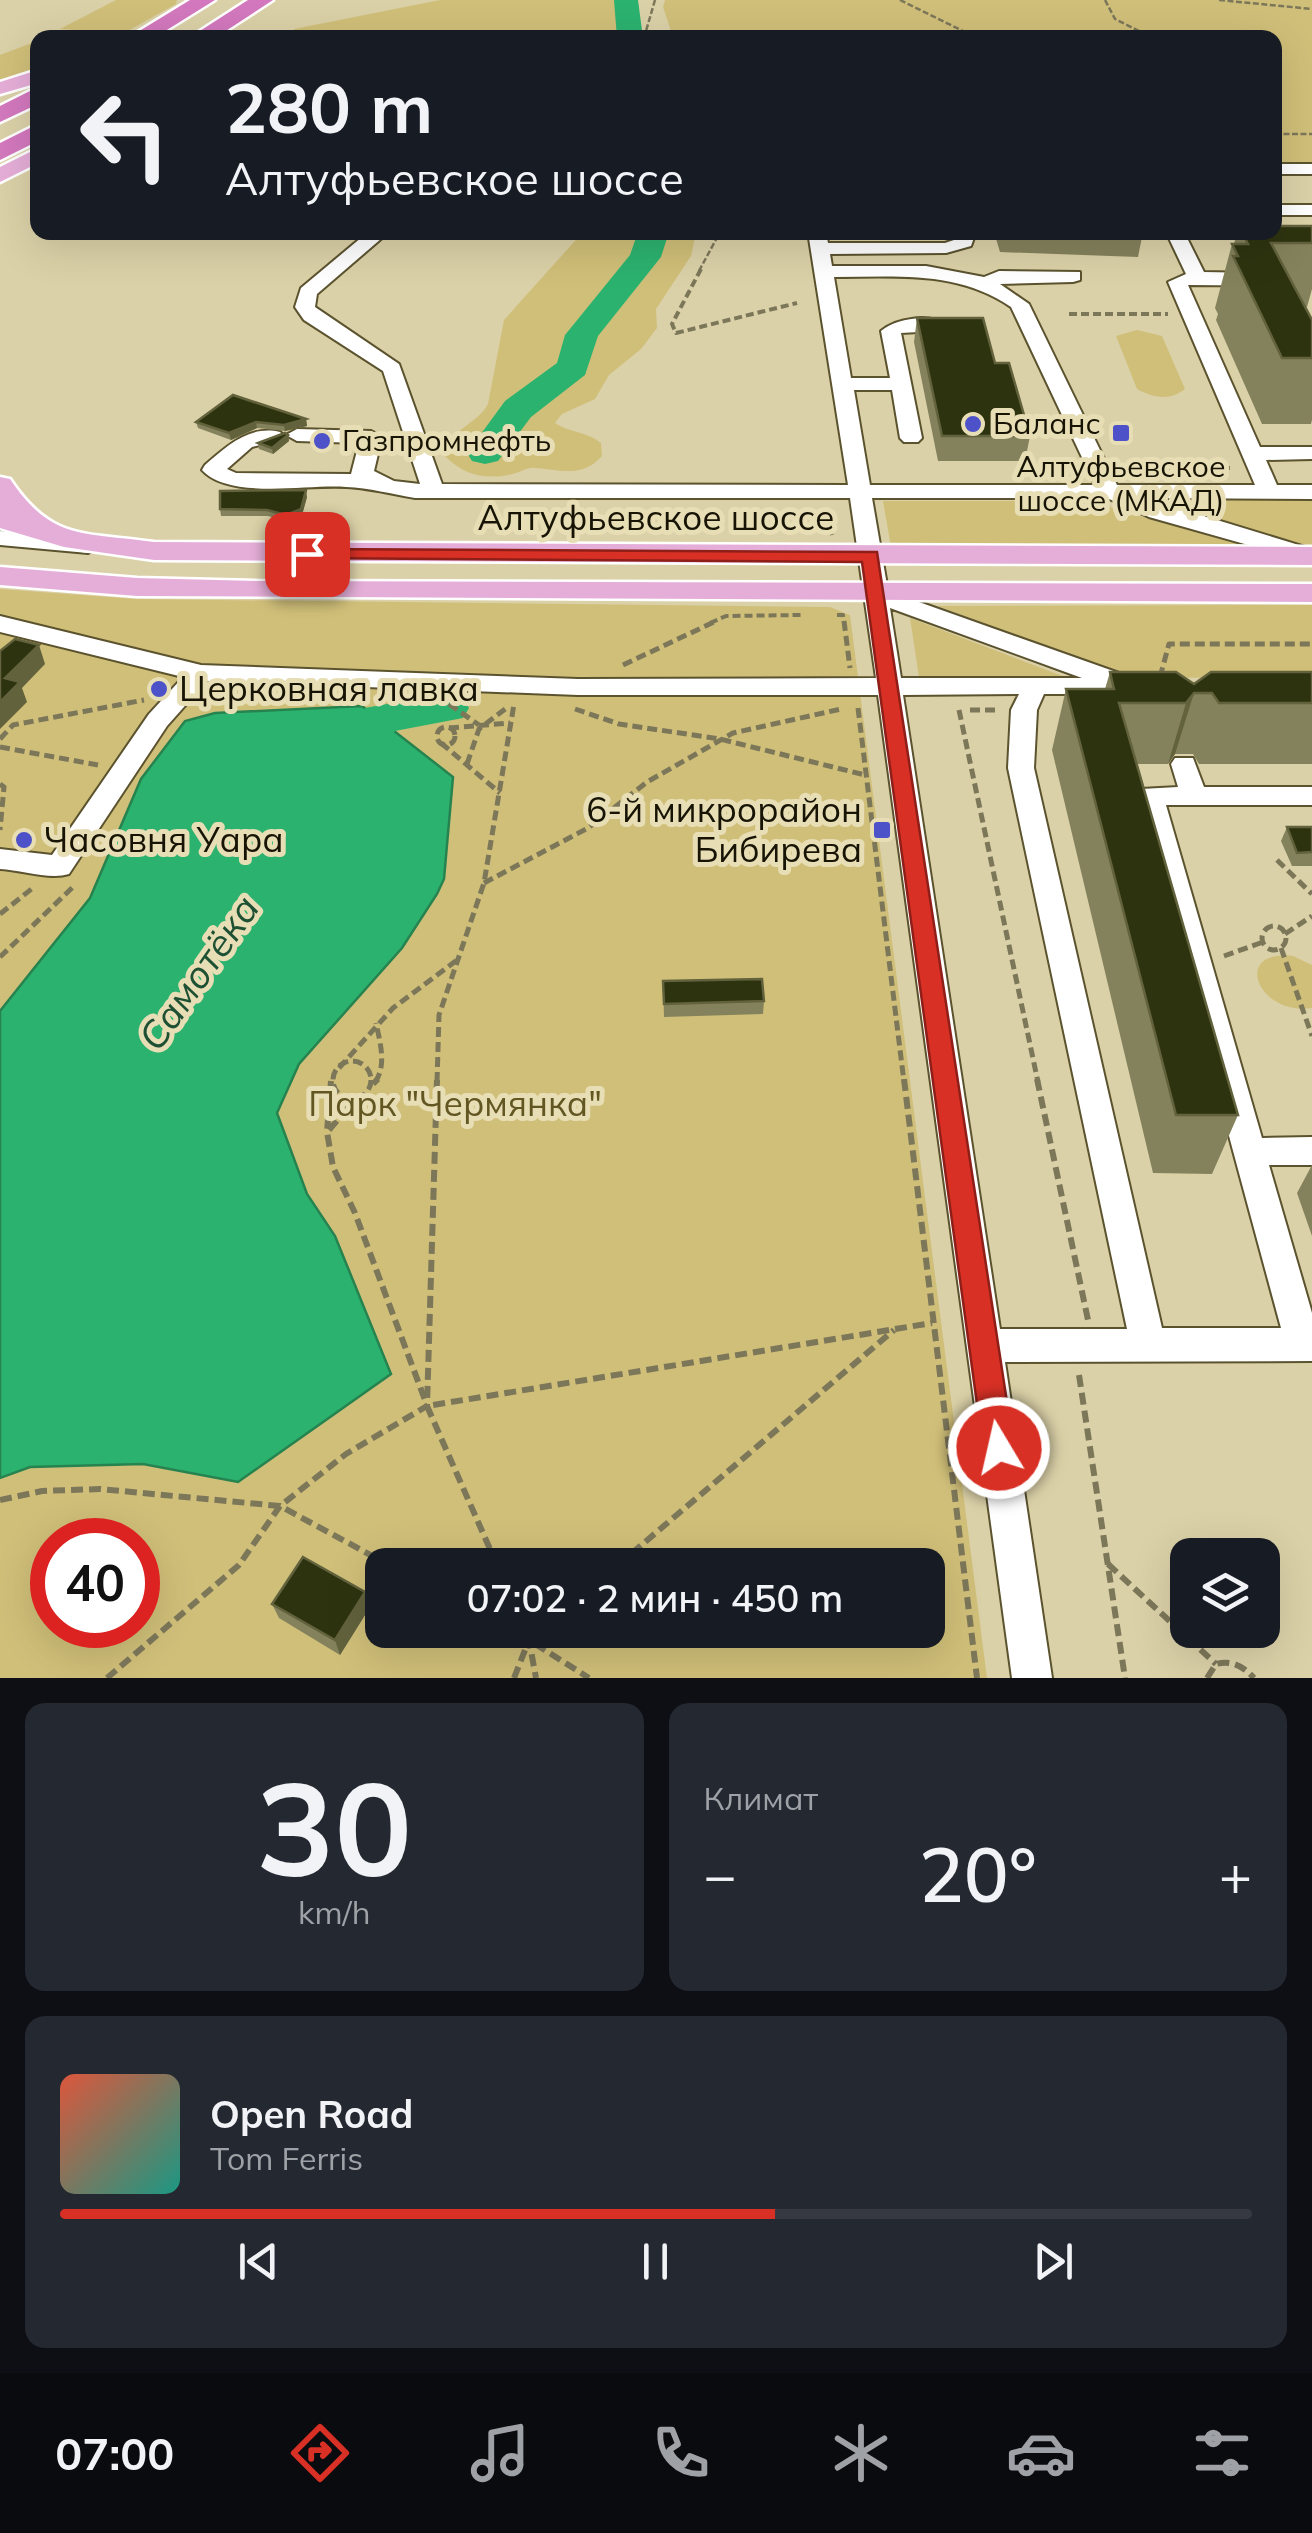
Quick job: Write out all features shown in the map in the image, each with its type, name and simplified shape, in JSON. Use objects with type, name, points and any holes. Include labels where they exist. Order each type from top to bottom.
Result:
[{"type":"highway","points":[[148,30],[178,9],[206,0]]},
{"type":"highway","points":[[213,30],[266,0]]},
{"type":"highway","points":[[0,115],[30,98]]},
{"type":"highway","points":[[0,152],[30,135]]},
{"type":"main road","points":[[227,30],[266,0]]},
{"type":"main road","points":[[0,88],[30,79]]},
{"type":"main road","points":[[0,179],[30,159]]},
{"type":"main road","points":[[0,486],[8,502],[41,530]]},
{"type":"main road","points":[[0,518],[64,538],[154,551]]},
{"type":"main road","name":"Алтуфьевское шоссе","points":[[154,551],[1312,556]]},
{"type":"main road","points":[[0,576],[136,587],[258,590],[1312,593]]},
{"type":"street","points":[[1282,169],[1312,168]]},
{"type":"street","points":[[1282,210],[1312,210]]},
{"type":"street","points":[[370,240],[308,292],[305,307],[312,316],[392,368],[433,491]]},
{"type":"street","points":[[821,240],[871,556],[1032,1678]]},
{"type":"street","points":[[855,240],[946,248],[966,240]]},
{"type":"street","points":[[1180,240],[1198,277]]},
{"type":"street","points":[[824,272],[941,274],[1002,290],[1019,304],[1110,491],[1157,512],[1312,556]]},
{"type":"street","points":[[984,284],[999,277],[1073,276]]},
{"type":"street","points":[[1269,492],[1177,282],[1198,277],[1312,280]]},
{"type":"street","points":[[912,438],[891,331],[900,326],[936,326]]},
{"type":"street","points":[[841,384],[901,384]]},
{"type":"street","points":[[273,436],[245,442],[214,470],[232,480],[347,480],[433,491],[1312,492]]},
{"type":"street","points":[[297,436],[371,437],[362,474],[405,489]]},
{"type":"street","points":[[1251,454],[1312,453]]},
{"type":"street","name":"Алтуфьевское шоссе","points":[[0,538],[154,551]]},
{"type":"street","points":[[876,594],[1144,687]]},
{"type":"street","points":[[0,624],[202,673],[515,695],[573,697],[890,686],[1144,687]]},
{"type":"street","points":[[0,859],[31,860],[59,867],[158,720],[202,673]]},
{"type":"street","points":[[1035,686],[1024,710],[1021,768],[1148,1345]]},
{"type":"street","points":[[1184,764],[1194,796]]},
{"type":"street","points":[[984,1346],[1308,1344],[1248,1152],[1150,796],[1312,796]]},
{"type":"street","points":[[1248,1152],[1312,1152]]},
{"type":"path","points":[[646,30],[655,0]]},
{"type":"path","points":[[900,0],[961,30]]},
{"type":"path","points":[[1106,0],[1115,19],[1136,30]]},
{"type":"path","points":[[1219,0],[1312,9]]},
{"type":"path","points":[[1282,134],[1312,134]]},
{"type":"path","points":[[716,240],[672,324],[676,333],[797,303]]},
{"type":"path","points":[[1069,314],[1191,314]]},
{"type":"path","points":[[824,504],[833,539]]},
{"type":"path","points":[[573,697],[726,616],[806,615]]},
{"type":"path","points":[[824,615],[843,615],[854,690]]},
{"type":"path","points":[[1144,687],[1168,644],[1312,644]]},
{"type":"path","points":[[0,738],[13,725],[145,700],[154,694]]},
{"type":"path","points":[[428,1406],[439,1016],[484,883],[515,695]]},
{"type":"path","points":[[467,764],[472,735],[515,695]]},
{"type":"path","points":[[573,697],[619,724],[720,740],[865,775]]},
{"type":"path","points":[[484,883],[588,828],[647,782],[733,733],[857,705],[977,1678]]},
{"type":"path","points":[[959,710],[1089,1314],[1078,1382],[1125,1678]]},
{"type":"path","points":[[500,793],[435,734],[449,728],[510,723]]},
{"type":"path","points":[[441,743],[457,738],[449,728]]},
{"type":"path","points":[[0,747],[101,766]]},
{"type":"path","points":[[0,784],[4,787],[0,830]]},
{"type":"path","points":[[1278,860],[1312,894]]},
{"type":"path","points":[[0,914],[59,867],[77,883],[0,957]]},
{"type":"path","points":[[1263,942],[1260,934],[1266,929],[1285,934],[1312,916]]},
{"type":"path","points":[[1280,948],[1288,942],[1285,934]]},
{"type":"path","points":[[1197,966],[1263,942],[1280,948]]},
{"type":"path","points":[[1280,948],[1312,1036]]},
{"type":"path","points":[[460,958],[408,990],[375,1022],[339,1068],[331,1081],[327,1132],[333,1167],[489,1548]]},
{"type":"path","points":[[327,1132],[380,1077],[382,1055],[375,1022]]},
{"type":"path","points":[[339,1068],[354,1063],[368,1067],[373,1079],[371,1086]]},
{"type":"path","points":[[331,1081],[336,1093],[359,1096]]},
{"type":"path","points":[[107,1678],[239,1564],[280,1506],[346,1454],[428,1406],[932,1323]]},
{"type":"path","points":[[638,1548],[896,1328]]},
{"type":"path","points":[[0,1500],[42,1491],[100,1489],[280,1506],[365,1552]]},
{"type":"path","points":[[1106,1562],[1216,1664],[1236,1663],[1254,1678]]},
{"type":"path","points":[[514,1678],[527,1648]]},
{"type":"path","points":[[531,1648],[536,1678]]},
{"type":"path","points":[[542,1648],[589,1678]]},
{"type":"path","points":[[1207,1678],[1216,1664]]},
{"type":"green space","points":[[116,0],[177,0],[130,30],[60,29]]},
{"type":"green space","points":[[440,0],[617,0],[623,30],[294,30]]},
{"type":"green space","points":[[665,0],[1312,0],[1312,163],[1282,163],[1282,30],[671,30],[663,7]]},
{"type":"green space","points":[[30,44],[30,75],[0,84],[0,55]]},
{"type":"green space","points":[[576,240],[694,240],[691,256],[656,309],[657,328],[641,349],[609,375],[595,399],[562,414],[555,423],[601,443],[602,456],[587,467],[571,471],[532,468],[494,477],[461,469],[446,457],[451,440],[488,404],[504,320]]},
{"type":"green space","points":[[1137,330],[1162,336],[1185,389],[1161,397],[1137,389],[1116,336]]},
{"type":"green space","points":[[1156,500],[1312,500],[1312,547],[1306,547]]},
{"type":"green space","points":[[883,501],[1089,501],[1251,548],[891,547]]},
{"type":"green space","name":"Парк \"Чермянка\"","points":[[0,589],[136,599],[830,607],[850,615],[987,1678],[0,1678]]},
{"type":"green space","points":[[1312,605],[1312,677],[1133,678],[937,606]]},
{"type":"green space","points":[[910,618],[1065,677],[919,677]]},
{"type":"green space","points":[[1293,956],[1312,965],[1312,1008],[1278,1003],[1259,983],[1257,972],[1262,962]]},
{"type":"water","points":[[362,706],[453,777],[444,879],[402,948],[299,1064],[277,1113],[307,1194],[335,1236],[391,1374],[238,1482],[143,1464],[30,1467],[0,1478],[0,1011],[90,898],[141,779],[185,721],[215,713]]},
{"type":"building","points":[[1282,226],[1312,226],[1312,243],[1271,243],[1312,320],[1312,358],[1282,358],[1233,256],[1238,256],[1232,244],[1248,244],[1246,240],[1282,240]]},
{"type":"building","name":"Баланс","points":[[917,318],[983,318],[995,363],[1009,363],[1030,436],[942,436]]},
{"type":"building","points":[[233,395],[306,419],[284,425],[256,422],[229,433],[196,422]]},
{"type":"building","points":[[288,435],[272,448],[258,443]]},
{"type":"building","points":[[306,490],[301,509],[286,515],[267,510],[220,509],[220,491]]},
{"type":"building","points":[[15,639],[39,645],[5,678],[20,682],[0,702],[0,651]]},
{"type":"building","points":[[1110,672],[1176,672],[1194,684],[1211,672],[1312,672],[1312,703],[1219,703],[1212,693],[1194,693],[1186,703],[1119,703],[1238,1115],[1176,1115],[1066,689],[1114,689]]},
{"type":"building","points":[[1287,827],[1312,827],[1312,852],[1297,853]]},
{"type":"building","points":[[762,979],[764,1001],[664,1004],[663,981]]},
{"type":"building","points":[[303,1557],[365,1592],[335,1640],[272,1604]]},
{"type":"waterway","name":"Самотёка","points":[[626,0],[629,30]]},
{"type":"waterway","name":"Самотёка","points":[[485,453],[518,409],[573,368],[582,335],[645,257],[651,240]]},
{"type":"waterway","name":"Самотёка","points":[[343,771],[381,718],[447,708]]},
{"type":"place","name":"Баланс","points":[[973,424]]},
{"type":"place","name":"Алтуфьевское шоссе (МКАД)","points":[[1121,433]]},
{"type":"place","name":"Газпромнефть","points":[[322,441]]},
{"type":"place","name":"Церковная лавка","points":[[159,689]]},
{"type":"place","name":"6-й микрорайон Бибирева","points":[[882,830]]},
{"type":"place","name":"Часовня Уара","points":[[24,840]]},
{"type":"route","points":[[307,554],[871,556],[999,1448]]}]
